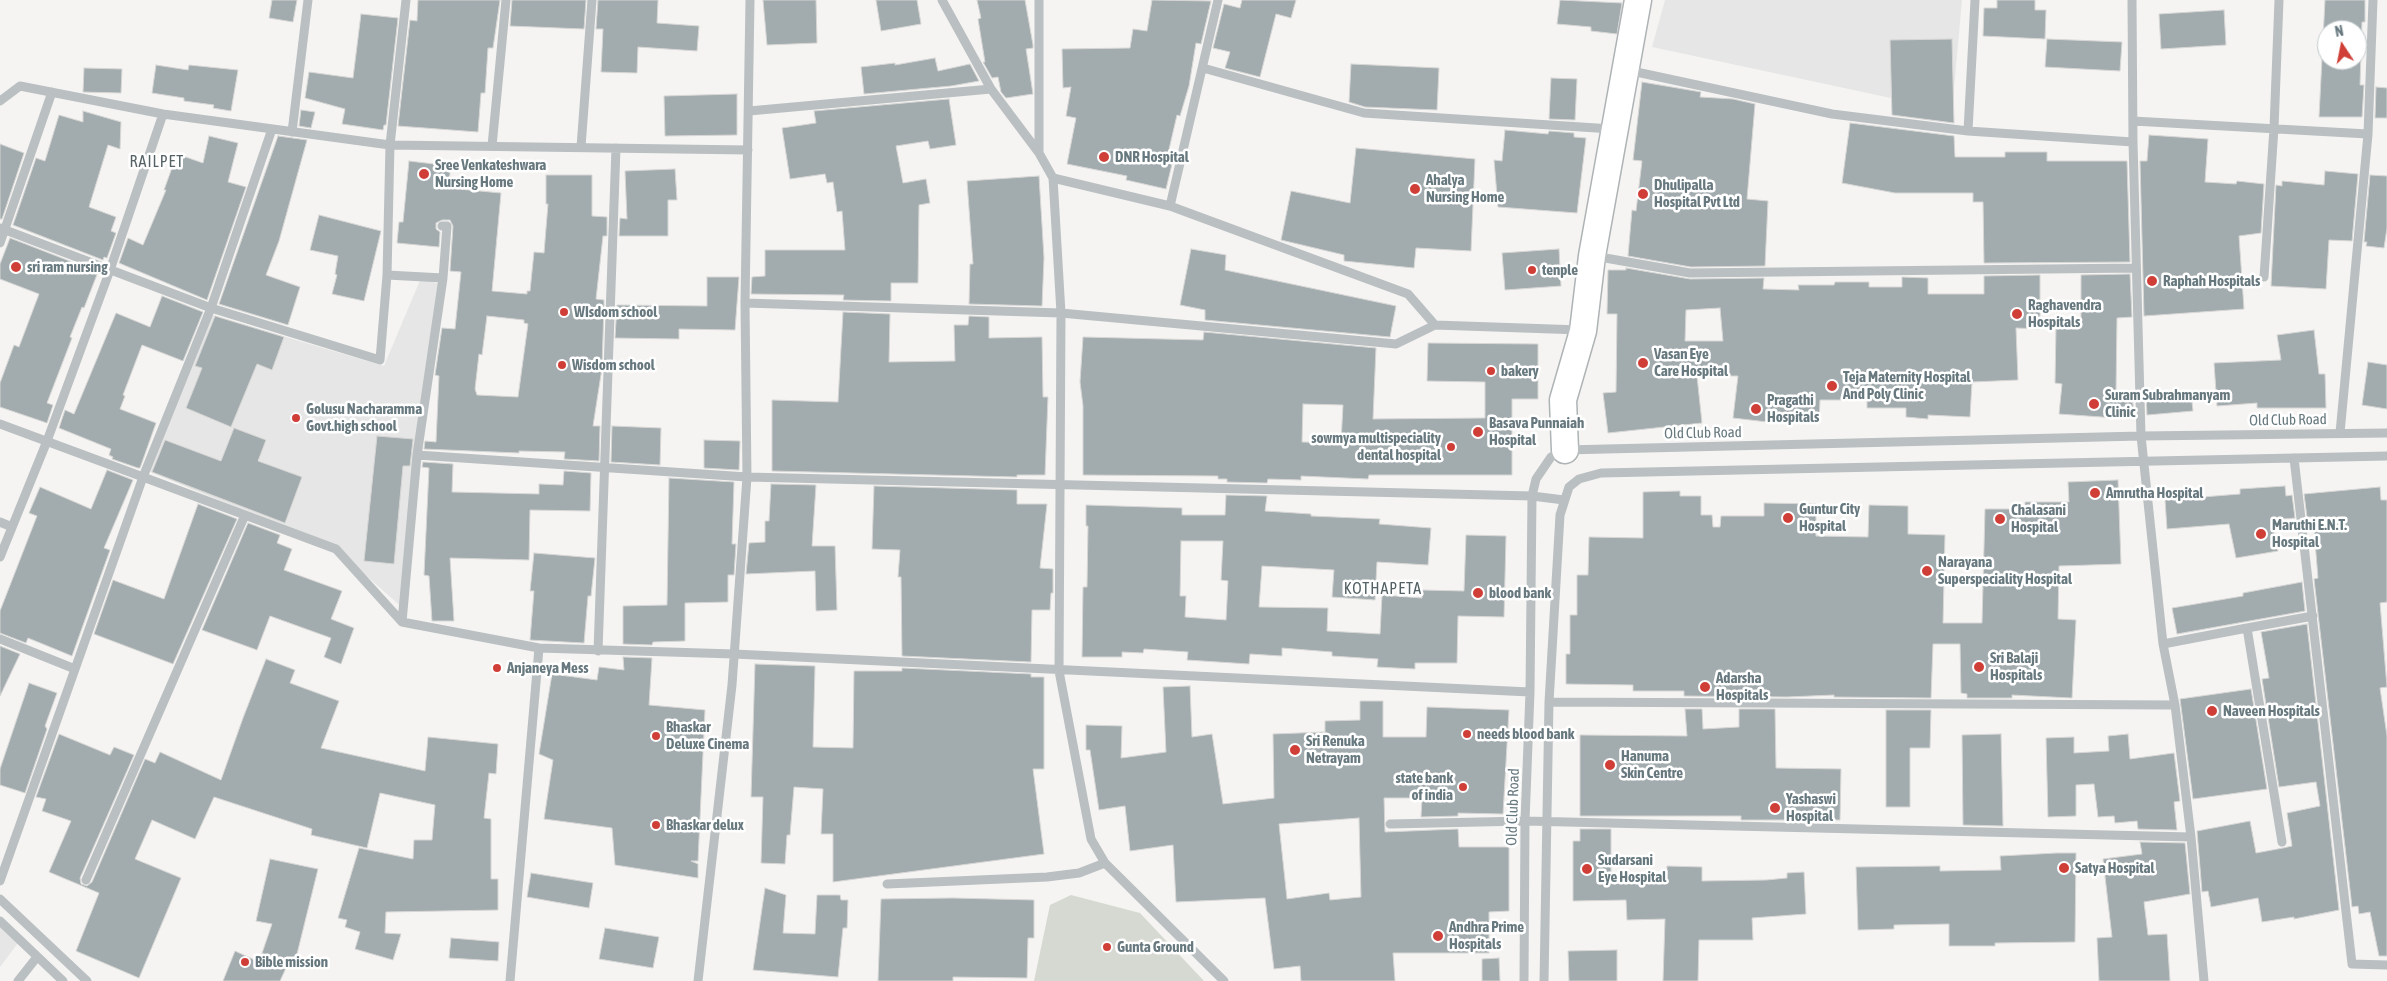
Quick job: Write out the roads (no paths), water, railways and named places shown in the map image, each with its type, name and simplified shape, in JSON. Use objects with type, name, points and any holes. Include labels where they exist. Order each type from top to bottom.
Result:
[{"type":"main road","points":[[1565,450],[1562,400],[1583,330],[1592,256],[1638,0]]},
{"type":"street","points":[[292,132],[308,0]]},
{"type":"street","points":[[2,230],[211,308],[380,360],[388,274],[390,144],[406,0]]},
{"type":"street","points":[[492,146],[506,0]]},
{"type":"street","points":[[582,147],[592,0]]},
{"type":"street","points":[[698,981],[720,805],[734,654],[747,477],[745,303],[750,0]]},
{"type":"street","points":[[942,0],[991,89],[1039,154],[1053,178],[1061,313],[1058,671],[1091,839],[1105,863],[1224,981]]},
{"type":"street","points":[[1039,0],[1039,154]]},
{"type":"street","points":[[1170,206],[1218,0]]},
{"type":"street","points":[[1968,131],[1975,0]]},
{"type":"street","points":[[2132,0],[2132,120],[2141,436],[2163,644],[2175,705],[2191,837],[2204,981]]},
{"type":"street","points":[[2264,277],[2274,128],[2279,0]]},
{"type":"street","points":[[2340,433],[2368,134],[2373,0]]},
{"type":"street","points":[[1203,68],[1364,114],[1615,129]]},
{"type":"street","points":[[1626,70],[1832,114],[1968,131],[2133,142]]},
{"type":"street","points":[[0,100],[20,86],[163,114],[390,144],[748,150]]},
{"type":"street","points":[[749,111],[991,89]]},
{"type":"street","points":[[0,243],[2,230],[52,92]]},
{"type":"street","points":[[0,557],[47,441],[110,270],[163,114]]},
{"type":"street","points":[[2132,120],[2368,134]]},
{"type":"street","points":[[0,881],[143,477],[211,308],[272,129]]},
{"type":"street","points":[[598,651],[616,148]]},
{"type":"street","points":[[1053,178],[1170,206],[1408,294],[1435,325]]},
{"type":"street","points":[[402,622],[417,455],[442,278],[447,226],[442,226]]},
{"type":"street","points":[[1592,256],[1690,273],[2136,268]]},
{"type":"street","points":[[388,274],[442,278]]},
{"type":"street","points":[[745,303],[1061,313],[1396,344],[1435,325],[1583,330]]},
{"type":"street","points":[[0,424],[336,549],[402,622],[539,648],[734,654],[1058,671],[1530,692]]},
{"type":"street","name":"Old Club Road","points":[[1524,981],[1525,821],[1530,692],[1532,496],[1536,479],[1551,457],[1565,450],[2141,436],[2387,433]]},
{"type":"street","points":[[417,455],[747,477],[1532,496],[1564,500]]},
{"type":"street","points":[[1544,981],[1548,702],[1560,515],[1569,487],[1579,479],[1601,473],[2387,456]]},
{"type":"street","points":[[2294,458],[2352,964],[2387,965]]},
{"type":"street","points":[[86,880],[245,515]]},
{"type":"street","points":[[0,522],[12,527]]},
{"type":"street","points":[[2163,644],[2313,616]]},
{"type":"street","points":[[2247,628],[2282,842]]},
{"type":"street","points":[[0,639],[75,669]]},
{"type":"street","points":[[510,981],[539,648]]},
{"type":"street","points":[[1548,702],[2175,705]]},
{"type":"street","points":[[1390,824],[1525,821],[2191,837]]},
{"type":"street","points":[[887,884],[1079,873],[1105,863]]},
{"type":"street","points":[[0,899],[87,981]]},
{"type":"street","points":[[0,921],[63,981]]},
{"type":"street","points":[[18,981],[37,957]]},
{"type":"place","name":"DNR Hospital","points":[[1104,157]]},
{"type":"place","name":"Sree Venkateshwara Nursing Home","points":[[424,174]]},
{"type":"place","name":"Ahalya Nursing Home","points":[[1415,189]]},
{"type":"place","name":"Dhulipalla Hospital Pvt Ltd","points":[[1643,194]]},
{"type":"place","name":"sri ram nursing","points":[[16,267]]},
{"type":"place","name":"tenple","points":[[1532,270]]},
{"type":"place","name":"Raphah Hospitals","points":[[2152,281]]},
{"type":"place","name":"WIsdom school","points":[[564,312]]},
{"type":"place","name":"Raghavendra Hospitals","points":[[2017,314]]},
{"type":"place","name":"Vasan Eye Care Hospital","points":[[1643,363]]},
{"type":"place","name":"Wisdom school","points":[[562,365]]},
{"type":"place","name":"bakery","points":[[1491,371]]},
{"type":"place","name":"Teja Maternity Hospital And Poly Clinic","points":[[1832,386]]},
{"type":"place","name":"Suram Subrahmanyam Clinic","points":[[2094,404]]},
{"type":"place","name":"Pragathi Hospitals","points":[[1756,409]]},
{"type":"place","name":"Golusu Nacharamma Govt.high school","points":[[296,418]]},
{"type":"place","name":"Basava Punnaiah Hospital","points":[[1478,432]]},
{"type":"place","name":"sowmya multispeciality dental hospital","points":[[1451,447]]},
{"type":"place","name":"Amrutha Hospital","points":[[2095,493]]},
{"type":"place","name":"Guntur City Hospital","points":[[1788,518]]},
{"type":"place","name":"Chalasani Hospital","points":[[2000,519]]},
{"type":"place","name":"Maruthi E.N.T. Hospital","points":[[2261,534]]},
{"type":"place","name":"Narayana Superspeciality Hospital","points":[[1927,571]]},
{"type":"place","name":"blood bank","points":[[1478,593]]},
{"type":"place","name":"Sri Balaji Hospitals","points":[[1979,667]]},
{"type":"place","name":"Anjaneya Mess","points":[[497,668]]},
{"type":"place","name":"Adarsha Hospitals","points":[[1705,687]]},
{"type":"place","name":"Naveen Hospitals","points":[[2212,711]]},
{"type":"place","name":"needs blood bank","points":[[1467,734]]},
{"type":"place","name":"Bhaskar Deluxe Cinema","points":[[656,736]]},
{"type":"place","name":"Sri Renuka Netrayam","points":[[1295,750]]},
{"type":"place","name":"Hanuma Skin Centre","points":[[1610,765]]},
{"type":"place","name":"state bank of india","points":[[1463,787]]},
{"type":"place","name":"Yashaswi Hospital","points":[[1775,808]]},
{"type":"place","name":"Bhaskar delux","points":[[656,825]]},
{"type":"place","name":"Satya Hospital","points":[[2064,868]]},
{"type":"place","name":"Sudarsani Eye Hospital","points":[[1587,869]]},
{"type":"place","name":"Andhra Prime Hospitals","points":[[1438,936]]},
{"type":"place","name":"Gunta Ground","points":[[1107,947]]},
{"type":"place","name":"Bible mission","points":[[245,962]]},
{"type":"district","name":"RAILPET","points":[[157,162]]},
{"type":"district","name":"KOTHAPETA","points":[[1383,589]]}]
